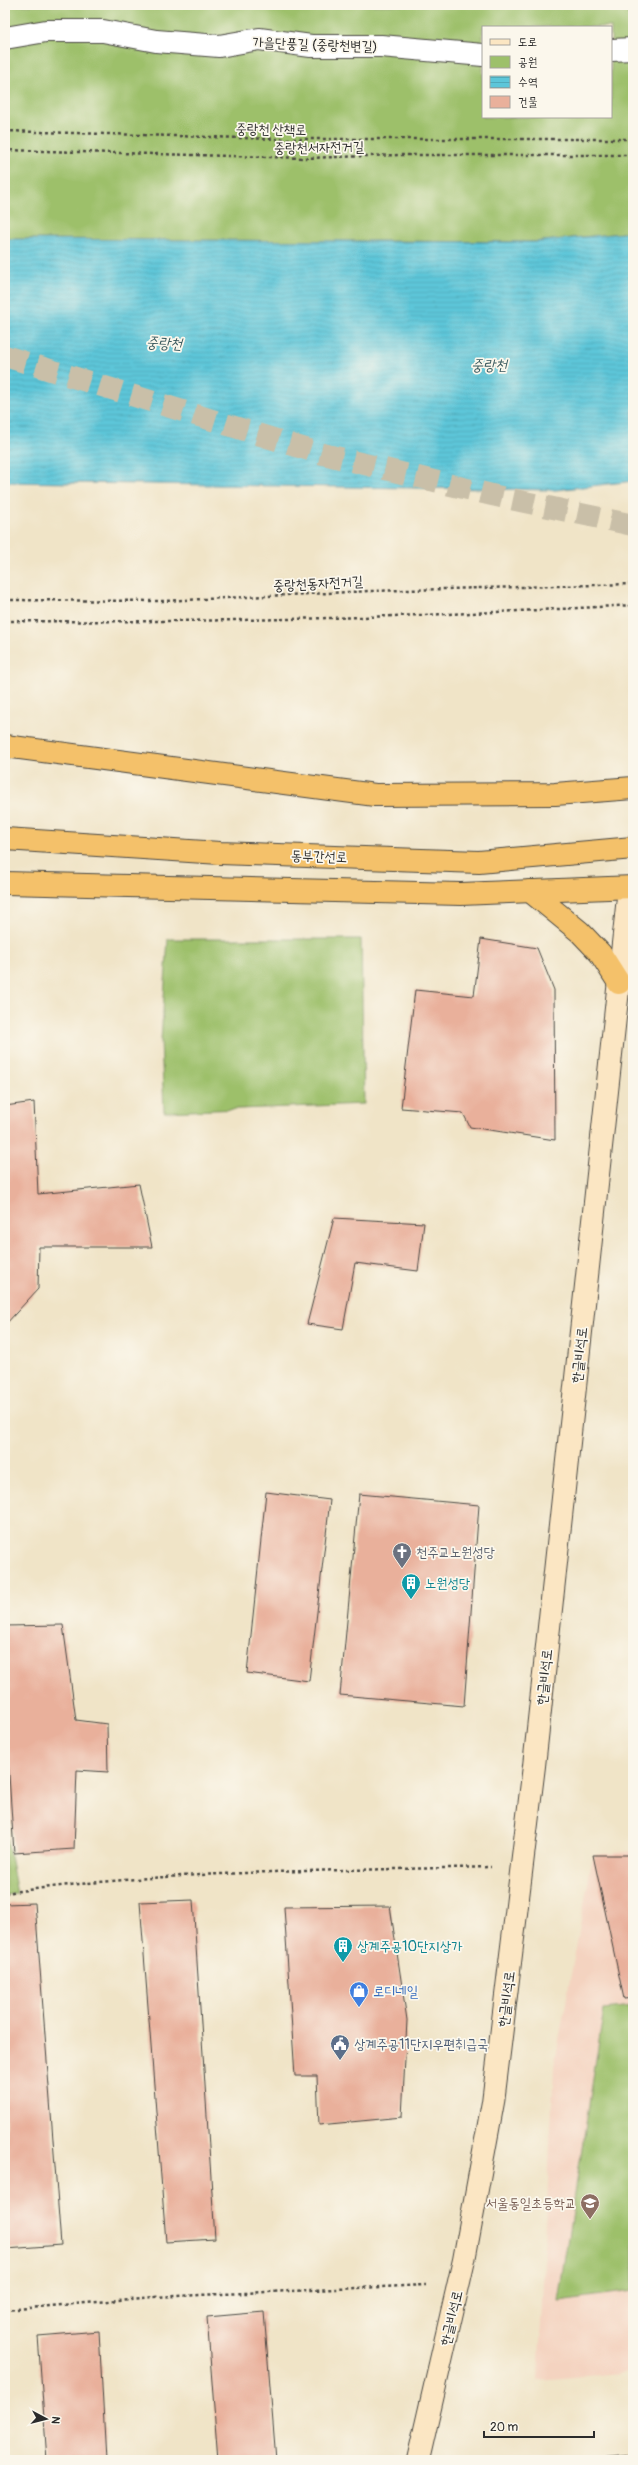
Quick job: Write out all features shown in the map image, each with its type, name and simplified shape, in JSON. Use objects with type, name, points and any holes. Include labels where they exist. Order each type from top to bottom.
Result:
[{"type":"highway","points":[[5,746],[375,795],[555,794],[633,788]]},
{"type":"highway","name":"동부간선로","points":[[5,839],[220,853],[479,862],[633,848]]},
{"type":"highway","points":[[5,883],[461,894],[631,888]]},
{"type":"highway","points":[[530,891],[580,932],[600,953],[619,983]]},
{"type":"main road","name":"한글비석로","points":[[418,2460],[458,2283],[493,2102],[522,1866],[619,983],[631,888]]},
{"type":"street","name":"가을단풍길 (중랑천변길)","points":[[5,38],[46,31],[103,31],[156,41],[219,46],[258,39],[311,46],[381,46],[482,55]]},
{"type":"street","points":[[612,50],[633,50]]},
{"type":"path","name":"중랑천 산책로","points":[[5,131],[277,139],[633,139]]},
{"type":"path","name":"중랑천서자전거길","points":[[5,150],[306,158],[399,155],[633,155]]},
{"type":"path","name":"중랑천동자전거길","points":[[5,600],[163,601],[370,591],[633,584]]},
{"type":"path","points":[[5,621],[111,622],[355,616],[633,605]]},
{"type":"path","points":[[5,1893],[72,1884],[256,1873],[522,1866]]},
{"type":"path","points":[[5,2310],[154,2298],[458,2283]]},
{"type":"shaded area","name":"서울동일초등학교","points":[[633,1851],[633,2372],[538,2380],[554,2067],[593,1855]]},
{"type":"green space","points":[[5,5],[583,5],[586,8],[593,5],[633,5],[633,232],[534,242],[5,239]]},
{"type":"green space","points":[[168,939],[361,939],[364,1104],[164,1112],[161,1040]]},
{"type":"green space","points":[[5,1828],[17,1894],[5,1895]]},
{"type":"green space","points":[[633,2006],[633,2291],[558,2301],[604,2009]]},
{"type":"water","name":"중랑천","points":[[633,232],[633,481],[556,490],[5,482],[5,239],[534,242]]},
{"type":"building","points":[[481,939],[537,948],[554,990],[555,1140],[470,1127],[463,1113],[401,1108],[415,990],[474,996]]},
{"type":"building","points":[[34,1102],[38,1194],[139,1184],[152,1247],[39,1247],[38,1289],[5,1325],[5,1106]]},
{"type":"building","points":[[334,1218],[424,1223],[418,1271],[355,1263],[343,1329],[307,1324]]},
{"type":"building","points":[[266,1492],[330,1500],[309,1681],[247,1673]]},
{"type":"building","name":"노원성당","points":[[359,1494],[479,1505],[464,1706],[340,1695]]},
{"type":"building","points":[[63,1625],[76,1720],[107,1724],[108,1772],[77,1770],[74,1849],[14,1853],[5,1712],[5,1626]]},
{"type":"building","points":[[593,1855],[633,1855],[633,1998],[624,1999]]},
{"type":"building","points":[[193,1900],[215,2239],[166,2242],[140,1902]]},
{"type":"building","points":[[35,1903],[61,2245],[6,2249],[5,1904]]},
{"type":"building","name":"상계주공10단지상가","points":[[390,1906],[407,2020],[402,2117],[319,2125],[317,2076],[295,2076],[284,1907]]},
{"type":"building","points":[[264,2312],[276,2460],[218,2460],[207,2317]]},
{"type":"building","points":[[99,2331],[106,2460],[47,2460],[38,2336]]},
{"type":"building","points":[[633,2455],[633,2460],[599,2460],[599,2458]]},
{"type":"tunnel","points":[[5,356],[319,453],[492,495],[633,525]]},
{"type":"place","name":"천주교노원성당","points":[[402,1569]]},
{"type":"place","name":"노원성당","points":[[411,1600]]},
{"type":"place","name":"상계주공10단지상가","points":[[343,1963]]},
{"type":"place","name":"로디네일","points":[[359,2008]]},
{"type":"place","name":"상계주공11단지우편취급국","points":[[340,2061]]},
{"type":"place","name":"서울동일초등학교","points":[[590,2220]]}]
